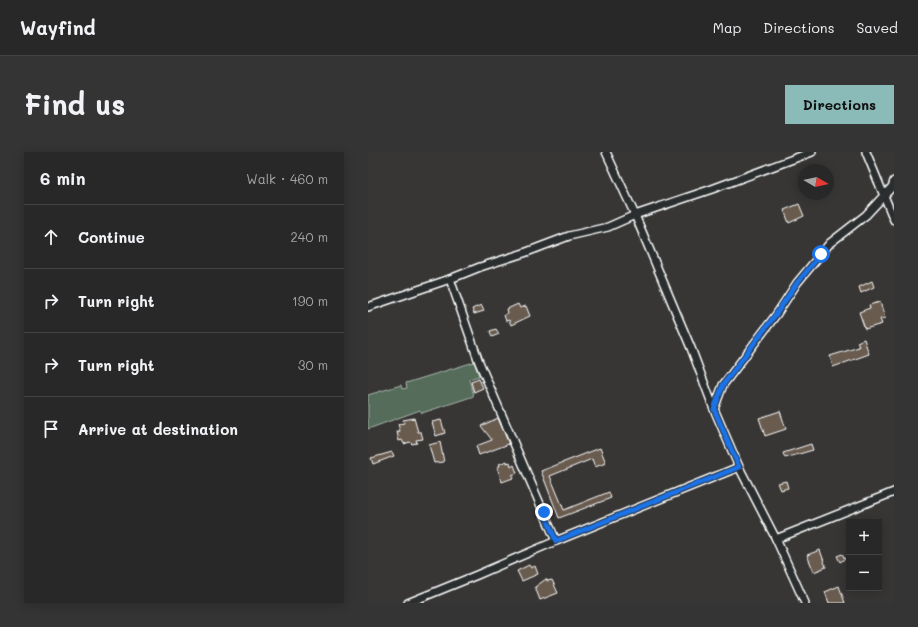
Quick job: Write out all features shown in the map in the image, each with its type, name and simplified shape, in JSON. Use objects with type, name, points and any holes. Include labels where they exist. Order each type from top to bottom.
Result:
[{"type":"street","points":[[368,307],[569,236],[608,227],[635,215],[712,189],[812,152]]},
{"type":"street","points":[[866,152],[894,220]]},
{"type":"street","points":[[608,153],[691,348],[714,409],[739,467],[776,538],[805,603]]},
{"type":"street","points":[[714,409],[723,385],[776,314],[797,283],[830,243],[866,215],[892,186],[894,181]]},
{"type":"street","points":[[450,279],[479,362],[556,541]]},
{"type":"street","points":[[408,603],[739,467]]},
{"type":"street","points":[[776,538],[894,492]]},
{"type":"green space","points":[[474,362],[479,376],[469,379],[474,396],[422,413],[420,410],[368,429],[368,395],[401,385],[402,389],[407,388],[406,383]]},
{"type":"building","points":[[799,204],[804,216],[789,223],[784,210]]},
{"type":"building","points":[[872,281],[874,287],[861,293],[859,287]]},
{"type":"building","points":[[880,302],[885,318],[880,319],[882,324],[865,329],[859,312],[870,308],[869,305]]},
{"type":"building","points":[[518,304],[520,308],[526,306],[530,316],[511,325],[509,320],[506,321],[504,315],[508,313],[507,309]]},
{"type":"building","points":[[481,305],[484,311],[474,314],[472,309]]},
{"type":"building","points":[[496,329],[499,334],[492,337],[490,331]]},
{"type":"building","points":[[864,339],[869,354],[833,367],[830,356],[859,347],[857,342]]},
{"type":"building","points":[[479,379],[483,388],[474,392],[471,382]]},
{"type":"building","points":[[780,411],[786,429],[765,436],[759,418]]},
{"type":"building","points":[[414,418],[418,432],[421,432],[423,439],[416,440],[417,443],[412,444],[410,442],[404,444],[402,440],[399,441],[397,432],[400,431],[398,424],[404,423],[403,420]]},
{"type":"building","points":[[498,418],[509,444],[479,455],[476,446],[492,440],[481,426]]},
{"type":"building","points":[[441,420],[445,433],[436,436],[432,422]]},
{"type":"building","points":[[440,442],[444,462],[434,463],[429,445]]},
{"type":"building","points":[[811,444],[813,450],[785,458],[783,453]]},
{"type":"building","points":[[600,448],[606,463],[595,467],[592,459],[550,476],[564,510],[609,492],[611,498],[559,518],[541,471]]},
{"type":"building","points":[[392,452],[394,456],[373,464],[371,458]]},
{"type":"building","points":[[507,461],[507,463],[510,462],[511,467],[514,465],[517,473],[512,475],[513,478],[502,482],[497,467],[500,466],[499,464]]},
{"type":"building","points":[[786,481],[788,488],[781,490],[778,483]]},
{"type":"building","points":[[820,550],[826,567],[814,572],[807,555]]},
{"type":"building","points":[[842,554],[845,559],[840,562],[837,556]]},
{"type":"building","points":[[529,565],[531,568],[535,566],[538,574],[522,581],[517,571]]},
{"type":"building","points":[[546,579],[547,581],[552,580],[558,593],[540,600],[535,587]]},
{"type":"building","points":[[839,586],[845,603],[829,603],[825,592]]},
{"type":"route","points":[[544,512],[556,541],[739,467],[714,409],[723,385],[776,314],[797,283],[821,254]]}]
